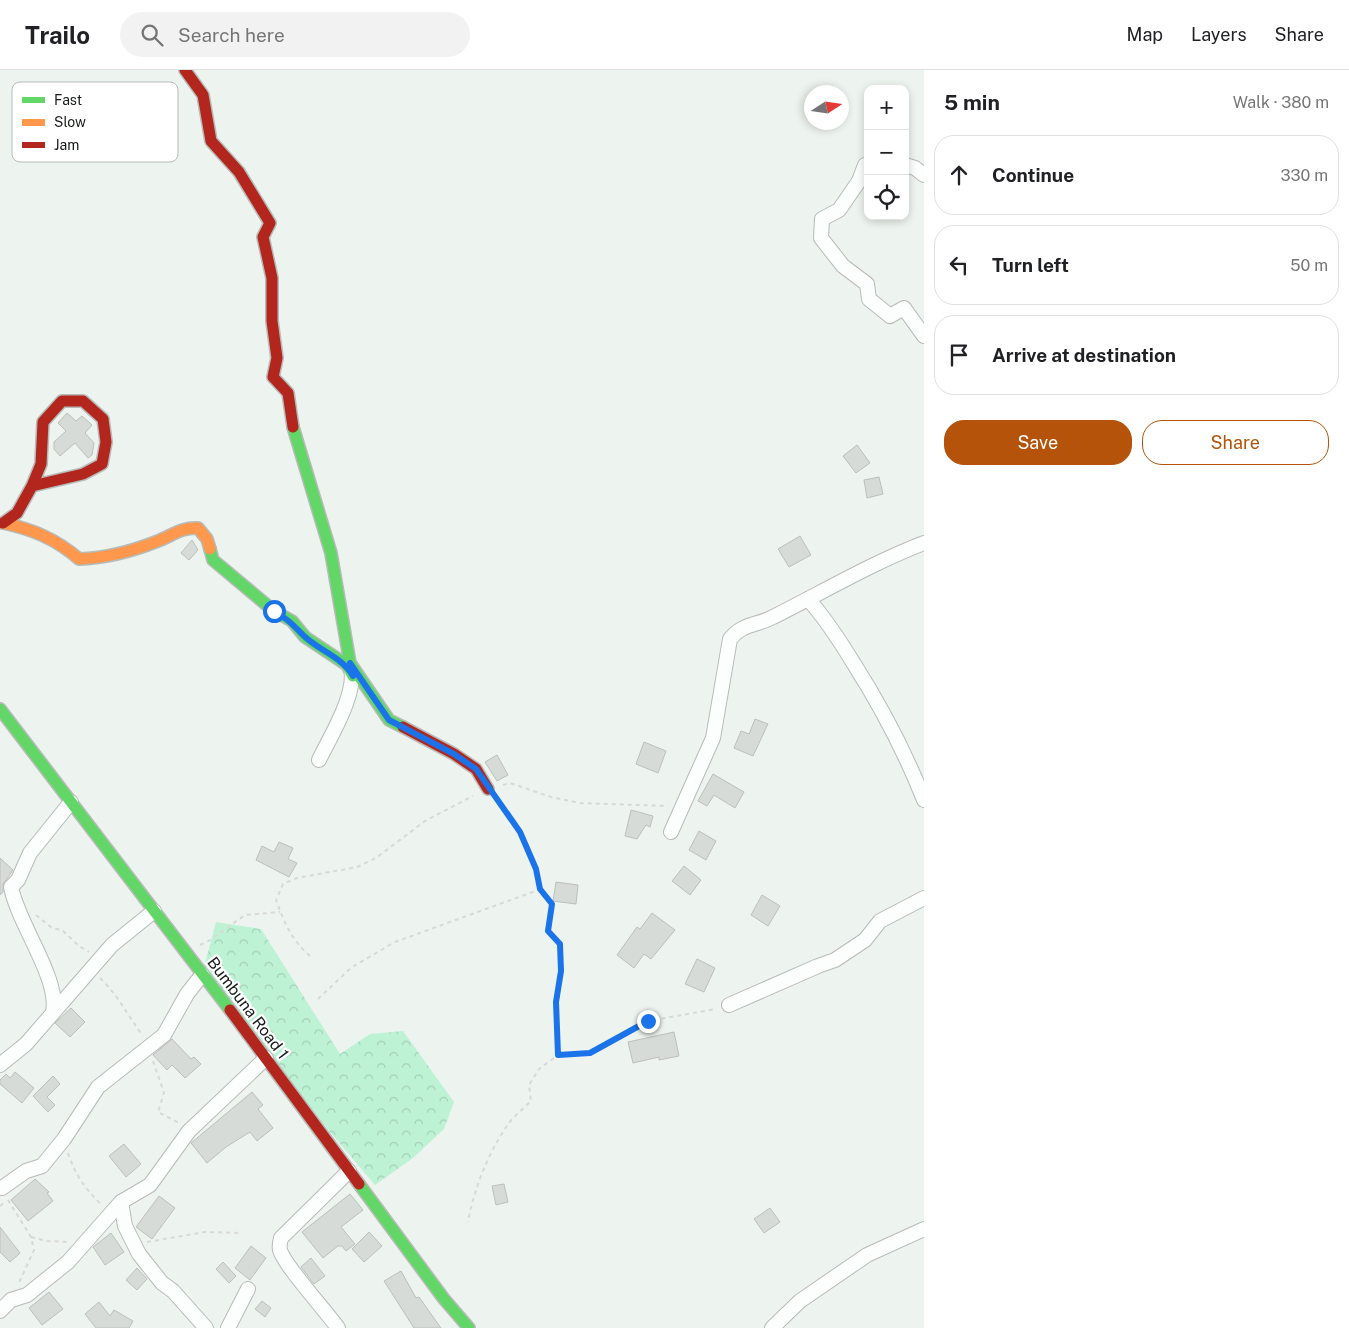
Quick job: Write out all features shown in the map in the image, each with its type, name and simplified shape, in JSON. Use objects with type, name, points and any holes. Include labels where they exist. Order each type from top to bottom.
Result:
[{"type":"street","points":[[185,70],[203,95],[211,141],[239,172],[270,223],[263,237],[272,278],[272,321],[277,358],[274,377],[288,393],[294,430],[331,553],[352,669],[336,729],[319,760]]},
{"type":"street","points":[[909,167],[915,168],[924,175]]},
{"type":"street","points":[[864,168],[859,181],[839,210],[822,219],[821,238],[843,266],[867,284],[869,299],[890,316],[904,308],[924,336]]},
{"type":"street","points":[[1,523],[17,513],[32,486],[40,464],[43,422],[62,401],[83,401],[103,419],[106,442],[102,464],[83,474],[32,486]]},
{"type":"street","points":[[1,523],[40,532],[65,546],[80,559],[101,559],[160,540],[183,527],[198,528],[207,539],[213,560],[274,611],[292,622],[305,637],[352,669],[389,720],[454,754],[476,769],[488,789]]},
{"type":"street","points":[[671,832],[713,738],[730,639],[738,628],[770,618],[924,543]]},
{"type":"street","points":[[808,599],[822,614],[879,703],[898,739],[924,800]]},
{"type":"street","name":"Bumbuna Road 1","points":[[0,709],[266,1058],[444,1299],[469,1328]]},
{"type":"street","points":[[53,1012],[55,1002],[52,987],[15,905],[11,887],[18,880],[30,853],[71,802]]},
{"type":"street","points":[[729,1005],[835,960],[865,940],[880,921],[924,898]]},
{"type":"street","points":[[0,1066],[26,1044],[112,945],[154,911]]},
{"type":"street","points":[[5,1194],[26,1171],[42,1166],[64,1139],[98,1088],[129,1060],[164,1035],[183,1000],[202,975]]},
{"type":"street","points":[[0,1311],[11,1300],[37,1288],[68,1262],[121,1202],[150,1184],[189,1131],[266,1058]]},
{"type":"street","points":[[338,1328],[285,1259],[280,1243],[281,1238],[349,1171]]},
{"type":"street","points":[[121,1202],[125,1226],[135,1244],[162,1283],[174,1291],[206,1328]]},
{"type":"street","points":[[772,1328],[800,1301],[867,1255],[924,1229]]},
{"type":"street","points":[[228,1328],[248,1289]]},
{"type":"path","points":[[310,956],[298,946],[280,912],[276,900],[284,884],[297,878],[357,867],[376,858],[425,821],[488,789],[510,783],[551,797],[580,802],[682,807]]},
{"type":"path","points":[[488,789],[502,803],[520,832],[536,869],[540,889],[552,904],[548,931],[560,944],[561,971],[556,1002],[558,1055]]},
{"type":"path","points":[[318,999],[352,967],[395,942],[540,889]]},
{"type":"path","points":[[184,951],[207,942],[244,915],[280,912]]},
{"type":"path","points":[[468,1222],[472,1203],[488,1159],[510,1122],[531,1101],[529,1085],[540,1069],[558,1055],[590,1053],[648,1021],[706,1012],[729,1005]]},
{"type":"path","points":[[151,1046],[156,1072],[164,1093],[158,1112],[175,1120],[189,1131]]},
{"type":"path","points":[[64,1139],[72,1164],[86,1191],[104,1206],[121,1202]]},
{"type":"path","points":[[0,1206],[5,1194]]},
{"type":"path","points":[[5,1194],[31,1237],[34,1250],[18,1279],[17,1291],[11,1300]]},
{"type":"path","points":[[135,1244],[205,1232],[241,1233]]},
{"type":"path","points":[[31,1237],[47,1241],[86,1242]]},
{"type":"green space","points":[[216,922],[261,929],[340,1054],[370,1034],[403,1031],[454,1102],[444,1129],[413,1158],[375,1185],[330,1132],[204,967]]},
{"type":"building","points":[[67,413],[76,421],[82,416],[92,425],[85,433],[94,443],[92,455],[88,458],[75,443],[60,456],[54,449],[54,442],[66,431],[58,423]]},
{"type":"building","points":[[857,445],[870,463],[856,473],[843,456]]},
{"type":"building","points":[[879,477],[883,494],[867,498],[864,480]]},
{"type":"building","points":[[800,536],[811,555],[789,567],[778,549]]},
{"type":"building","points":[[192,540],[198,550],[189,560],[181,553]]},
{"type":"building","points":[[755,719],[768,724],[753,756],[734,748],[741,731],[749,734]]},
{"type":"building","points":[[644,742],[666,751],[658,773],[636,764]]},
{"type":"building","points":[[497,755],[508,775],[497,781],[485,762]]},
{"type":"building","points":[[713,774],[744,792],[735,808],[714,795],[707,806],[698,801]]},
{"type":"building","points":[[631,810],[653,816],[650,827],[646,825],[637,839],[625,836]]},
{"type":"building","points":[[699,831],[716,841],[706,860],[689,850]]},
{"type":"building","points":[[279,842],[293,848],[288,859],[297,863],[289,877],[256,860],[262,846],[274,852]]},
{"type":"building","points":[[0,858],[13,870],[3,884],[3,892],[0,895]]},
{"type":"building","points":[[684,866],[701,880],[690,895],[672,881]]},
{"type":"building","points":[[556,882],[578,885],[576,904],[553,901]]},
{"type":"building","points":[[762,895],[780,906],[768,926],[751,915]]},
{"type":"building","points":[[652,913],[675,930],[651,959],[644,954],[634,968],[617,955],[637,927],[640,929]]},
{"type":"building","points":[[697,959],[715,968],[704,992],[685,984]]},
{"type":"building","points":[[71,1008],[85,1022],[70,1037],[55,1023]]},
{"type":"building","points":[[674,1032],[679,1056],[659,1060],[659,1057],[633,1063],[628,1042]]},
{"type":"building","points":[[172,1039],[191,1059],[194,1057],[201,1064],[185,1078],[172,1065],[167,1070],[153,1055]]},
{"type":"building","points":[[15,1072],[34,1088],[22,1103],[0,1084],[0,1080],[6,1074],[10,1078]]},
{"type":"building","points":[[53,1076],[60,1084],[47,1097],[55,1105],[48,1112],[33,1096]]},
{"type":"building","points":[[252,1092],[263,1105],[258,1109],[273,1128],[257,1141],[250,1132],[226,1147],[207,1163],[191,1143]]},
{"type":"building","points":[[124,1144],[141,1164],[126,1177],[109,1156]]},
{"type":"building","points":[[35,1179],[49,1192],[47,1193],[53,1201],[28,1221],[11,1200]]},
{"type":"building","points":[[504,1184],[508,1202],[496,1205],[492,1186]]},
{"type":"building","points":[[350,1194],[363,1210],[341,1227],[355,1244],[346,1251],[342,1246],[338,1246],[323,1258],[302,1232]]},
{"type":"building","points":[[159,1196],[175,1208],[152,1239],[136,1227]]},
{"type":"building","points":[[770,1208],[780,1222],[764,1233],[754,1219]]},
{"type":"building","points":[[0,1227],[20,1253],[10,1262],[0,1252]]},
{"type":"building","points":[[369,1232],[382,1246],[364,1262],[352,1249]]},
{"type":"building","points":[[111,1233],[124,1252],[105,1265],[93,1247]]},
{"type":"building","points":[[251,1246],[266,1258],[250,1280],[235,1268]]},
{"type":"building","points":[[311,1258],[325,1276],[314,1284],[301,1267]]},
{"type":"building","points":[[223,1262],[236,1276],[229,1283],[216,1269]]},
{"type":"building","points":[[137,1268],[147,1279],[137,1290],[126,1280]]},
{"type":"building","points":[[401,1271],[416,1298],[419,1297],[441,1328],[414,1328],[384,1281]]},
{"type":"building","points":[[49,1292],[63,1309],[42,1325],[29,1308]]},
{"type":"building","points":[[262,1301],[271,1308],[265,1317],[255,1309]]},
{"type":"building","points":[[99,1302],[110,1316],[114,1310],[133,1321],[129,1328],[96,1328],[85,1314]]},
{"type":"traffic: fast","points":[[293,427],[331,553],[350,663],[389,720],[403,727]]},
{"type":"traffic: fast","points":[[210,549],[213,560],[274,611],[292,621],[305,637],[347,665],[353,676]]},
{"type":"traffic: fast","points":[[0,709],[230,1010]]},
{"type":"traffic: fast","points":[[359,1184],[444,1299],[469,1328]]},
{"type":"traffic: slow","points":[[3,523],[24,528],[43,536],[62,546],[79,559],[109,556],[129,551],[182,530],[192,528],[198,528],[207,539],[210,549]]},
{"type":"traffic: jam","points":[[185,70],[203,95],[211,141],[239,172],[270,223],[263,237],[272,278],[272,321],[277,358],[273,377],[288,393],[293,427]]},
{"type":"traffic: jam","points":[[3,523],[17,513],[32,486],[41,464],[43,422],[62,401],[83,401],[103,419],[106,442],[102,464],[83,474],[32,486]]},
{"type":"traffic: jam","points":[[403,727],[454,754],[476,769],[488,789]]},
{"type":"traffic: jam","points":[[230,1010],[359,1184]]},
{"type":"route","points":[[274,611],[292,622],[305,637],[347,665],[353,676],[350,663],[389,720],[454,754],[476,769],[488,789],[502,803],[520,832],[536,869],[540,889],[552,904],[548,931],[560,944],[561,971],[556,1002],[558,1055],[590,1053],[648,1021]]}]
